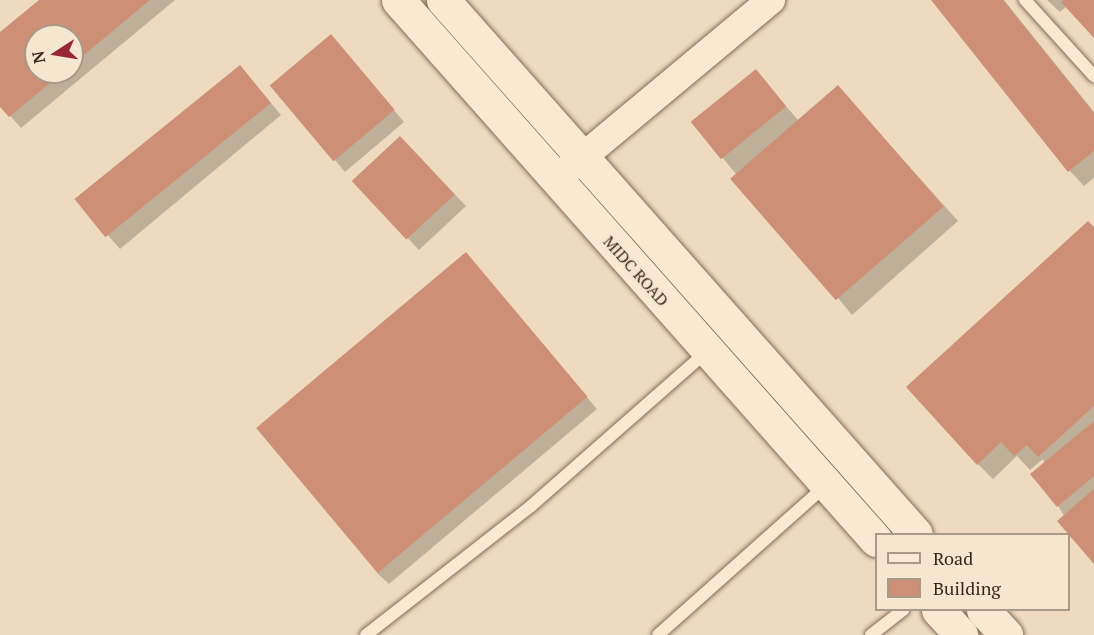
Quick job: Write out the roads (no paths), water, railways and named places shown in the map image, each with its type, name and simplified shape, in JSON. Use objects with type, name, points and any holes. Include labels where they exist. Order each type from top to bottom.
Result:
[{"type":"main road","name":"MIDC ROAD","points":[[398,0],[875,539]]},
{"type":"main road","name":"MIDC ROAD","points":[[443,0],[915,533]]},
{"type":"main road","points":[[940,611],[961,635]]},
{"type":"main road","points":[[985,611],[1006,635]]},
{"type":"street","points":[[555,180],[771,0]]},
{"type":"lane","points":[[1025,0],[1094,76]]},
{"type":"lane","points":[[366,635],[531,506],[708,351]]},
{"type":"lane","points":[[658,635],[827,485]]},
{"type":"lane","points":[[871,635],[901,611]]}]
